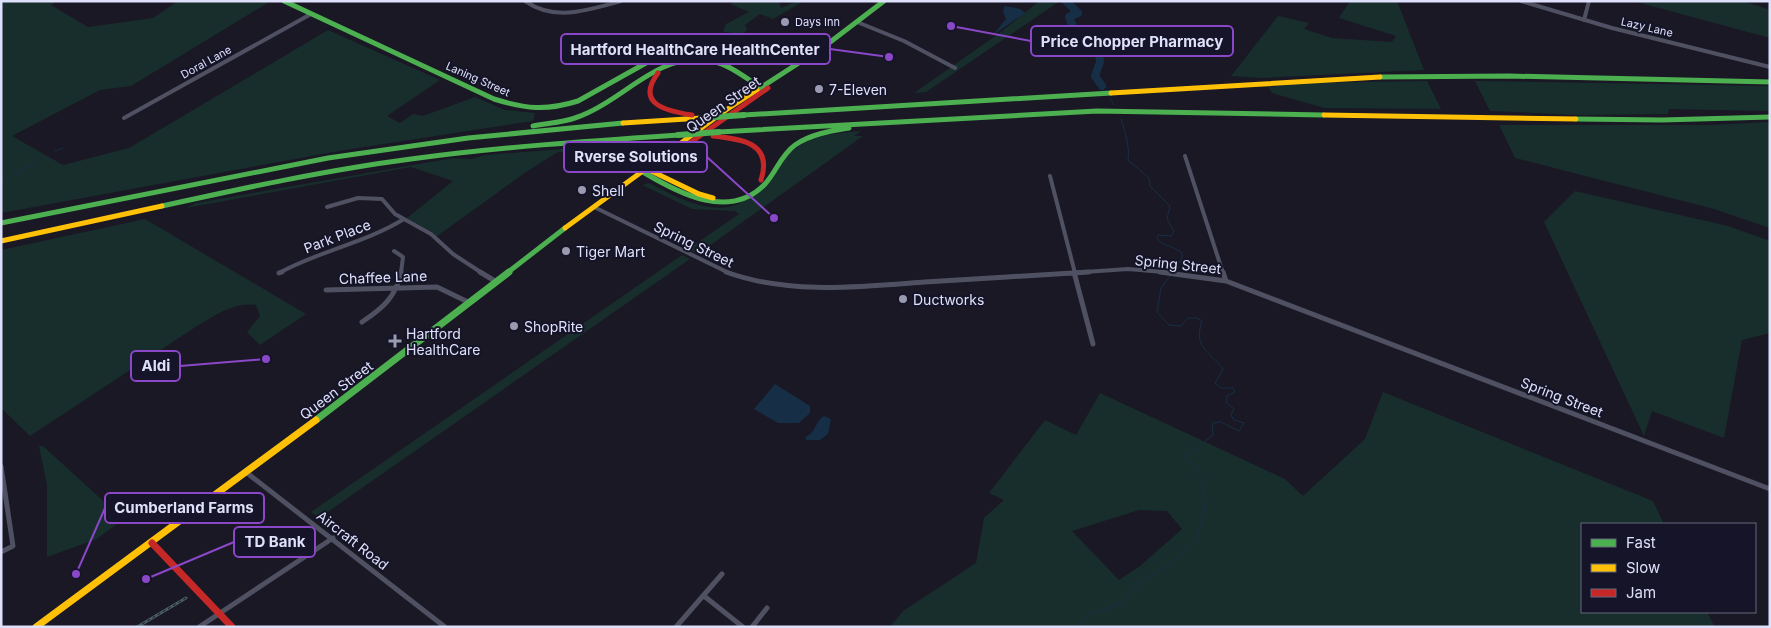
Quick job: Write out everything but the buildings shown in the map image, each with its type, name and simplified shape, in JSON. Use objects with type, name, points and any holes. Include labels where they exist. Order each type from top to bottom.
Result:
[{"type":"main road","name":"Laning Street","points":[[284,1],[494,99],[522,107],[553,107],[584,99],[597,93],[661,53],[698,39],[722,36],[756,38],[778,43],[808,58]]},
{"type":"main road","name":"Queen Street","points":[[36,627],[247,472],[495,281],[645,171],[651,163],[808,58],[884,1]]},
{"type":"main road","points":[[1,223],[218,177],[571,119],[597,108],[660,67],[682,59],[696,58],[715,61],[756,83],[762,89]]},
{"type":"main road","points":[[704,116],[680,113],[656,104],[648,93],[650,81],[668,67],[695,61],[712,64],[752,86],[762,89]]},
{"type":"main road","points":[[343,155],[493,134],[704,116],[1378,77],[1509,76],[1770,82]]},
{"type":"main road","points":[[1,241],[256,186],[372,165],[520,146],[859,125],[940,118],[1130,111],[1662,120],[1770,117]]},
{"type":"main road","points":[[645,171],[694,199],[708,202],[729,202],[743,198],[758,190],[781,158],[800,142],[826,132],[859,125]]},
{"type":"main road","points":[[645,171],[710,198],[735,197],[755,187],[766,170],[766,162],[762,152],[744,141],[716,134]]},
{"type":"main road","points":[[152,542],[232,627]]},
{"type":"street","points":[[526,1],[539,10],[556,13],[572,12],[621,1]]},
{"type":"street","name":"Lazy Lane","points":[[1521,1],[1584,20],[1770,67]]},
{"type":"street","points":[[1584,20],[1589,1]]},
{"type":"street","name":"Doral Lane","points":[[124,118],[310,14]]},
{"type":"street","points":[[857,22],[904,41],[955,68]]},
{"type":"street","points":[[1185,156],[1226,280]]},
{"type":"street","points":[[1050,176],[1093,344]]},
{"type":"street","points":[[327,207],[358,198],[375,197],[382,199],[395,214],[431,234],[453,254],[495,281]]},
{"type":"street","name":"Spring Street","points":[[594,207],[716,268],[743,278],[780,285],[837,288],[1128,270],[1169,272],[1226,280],[1770,489]]},
{"type":"street","name":"Park Place","points":[[279,273],[291,265],[370,236],[404,219]]},
{"type":"street","points":[[362,322],[391,303],[399,287],[404,257],[394,251]]},
{"type":"street","name":"Chaffee Lane","points":[[326,290],[437,287],[468,302]]},
{"type":"street","points":[[1,466],[13,546],[1,552]]},
{"type":"street","name":"Aircraft Road","points":[[247,472],[445,627]]},
{"type":"street","points":[[199,627],[333,538]]},
{"type":"street","points":[[676,627],[722,574]]},
{"type":"street","points":[[704,596],[743,627]]},
{"type":"street","points":[[752,627],[767,608]]},
{"type":"green space","points":[[1,1],[57,1],[51,5],[88,27],[153,18],[178,1],[271,1],[131,86],[100,90],[12,136],[63,165],[129,148],[328,30],[440,80],[387,116],[400,123],[413,114],[423,116],[475,97],[505,110],[535,113],[533,121],[339,151],[1,213]]},
{"type":"green space","points":[[736,1],[779,1],[781,8],[797,1],[804,1],[773,19],[760,14],[745,25],[747,29],[744,34],[723,32],[726,24],[749,12],[730,4]]},
{"type":"green space","points":[[1039,1],[1060,1],[926,92],[914,93],[1001,32]]},
{"type":"green space","points":[[1350,1],[1397,1],[1424,70],[1262,78],[1231,76],[1278,16],[1309,23],[1304,29],[1332,38],[1392,42],[1396,36],[1339,18]]},
{"type":"green space","points":[[1633,1],[1743,1],[1770,10],[1770,38]]},
{"type":"green space","points":[[1427,81],[1441,109],[1324,108],[1272,93],[1268,87],[1304,83]]},
{"type":"green space","points":[[1475,81],[1770,86],[1770,111],[1669,109],[1668,114],[1580,115],[1490,111]]},
{"type":"green space","points":[[1770,122],[1770,228],[1714,209],[1515,158],[1499,125],[1710,125]]},
{"type":"green space","points":[[861,131],[854,136],[863,136],[698,254],[688,249],[739,214],[735,211],[692,209],[642,185],[649,183],[686,201],[700,205],[727,207],[740,203],[752,195],[792,151],[806,142],[829,135]]},
{"type":"green space","points":[[676,140],[666,147],[558,152],[526,172],[436,237],[434,233],[407,218],[453,181],[411,167],[186,208],[196,203],[453,158],[471,159],[485,155]]},
{"type":"green space","points":[[1575,191],[1728,226],[1770,241],[1770,333],[1742,340],[1724,438],[1652,411],[1644,436],[1544,222]]},
{"type":"green space","points":[[145,219],[306,314],[260,345],[247,332],[260,316],[256,305],[240,305],[225,310],[197,326],[30,436],[1,408],[1,250]]},
{"type":"green space","points":[[682,255],[690,259],[319,518],[311,512]]},
{"type":"green space","points":[[1383,392],[1653,501],[1664,523],[1581,523],[1581,613],[1708,613],[1715,627],[890,627],[903,611],[976,563],[984,518],[1004,500],[989,493],[1045,420],[1076,435],[1100,393],[1285,479],[1303,496],[1365,439]],"holes":[[[1139,510],[1167,511],[1182,529],[1140,566],[1119,580],[1072,531]]]},
{"type":"green space","points":[[39,446],[43,446],[123,519],[97,539],[47,557],[47,485]]},
{"type":"water","points":[[1005,6],[1020,9],[1025,13],[993,35],[1006,19],[1003,11]]},
{"type":"water","points":[[775,384],[810,406],[810,413],[799,423],[778,423],[754,409]]},
{"type":"water","points":[[824,416],[831,419],[828,434],[820,440],[806,440],[806,437]]},
{"type":"waterway","points":[[1066,1],[1078,13],[1069,17],[1077,33],[1099,52],[1100,62],[1095,76],[1102,86]]},
{"type":"waterway","points":[[1110,98],[1114,105]]},
{"type":"waterway","points":[[1121,119],[1128,145],[1128,160],[1149,178],[1150,186],[1170,206],[1167,219],[1174,231],[1171,236],[1158,235],[1157,239],[1182,253],[1182,258],[1174,271]]},
{"type":"waterway","points":[[55,151],[63,148]]},
{"type":"waterway","points":[[7,179],[36,162]]},
{"type":"waterway","points":[[1075,627],[1090,614],[1120,604],[1146,578],[1169,565],[1195,540],[1202,523],[1206,498],[1201,477],[1186,457],[1213,435],[1212,423],[1221,422],[1239,431],[1244,423],[1234,420],[1231,415],[1234,409],[1226,402],[1227,396],[1235,392],[1233,388],[1221,388],[1215,383],[1223,369],[1201,343],[1200,330],[1202,321],[1197,318],[1188,318],[1181,326],[1169,325],[1157,312],[1161,288],[1170,276]]},
{"type":"railway","points":[[137,627],[186,598]]},
{"type":"traffic: fast","points":[[284,1],[494,99],[530,108],[543,109],[578,101],[596,93],[680,44]]},
{"type":"traffic: fast","points":[[757,90],[825,46],[884,1]]},
{"type":"traffic: fast","points":[[533,126],[578,117],[592,111],[648,74],[678,62],[694,59],[711,61],[732,69],[765,90]]},
{"type":"traffic: fast","points":[[1380,77],[1509,76],[1770,82]]},
{"type":"traffic: fast","points":[[744,115],[1111,93]]},
{"type":"traffic: fast","points":[[719,132],[1097,111],[1324,115]]},
{"type":"traffic: fast","points":[[702,118],[744,115]]},
{"type":"traffic: fast","points":[[1576,119],[1662,120],[1770,117]]},
{"type":"traffic: fast","points":[[1,223],[188,184],[328,158],[468,138],[623,123]]},
{"type":"traffic: fast","points":[[643,172],[686,195],[702,200],[733,202],[748,197],[762,187],[790,149],[801,141],[828,132],[849,128]]},
{"type":"traffic: fast","points":[[678,135],[719,132]]},
{"type":"traffic: fast","points":[[162,206],[285,180],[409,159],[509,148],[678,135]]},
{"type":"traffic: fast","points":[[316,420],[565,228]]},
{"type":"traffic: slow","points":[[1111,93],[1380,77]]},
{"type":"traffic: slow","points":[[565,228],[726,110],[757,90]]},
{"type":"traffic: slow","points":[[1324,115],[1576,119]]},
{"type":"traffic: slow","points":[[623,123],[702,118]]},
{"type":"traffic: slow","points":[[647,169],[699,194],[713,198]]},
{"type":"traffic: slow","points":[[1,241],[162,206]]},
{"type":"traffic: slow","points":[[36,627],[316,420]]},
{"type":"traffic: jam","points":[[680,44],[697,40],[730,37],[761,41],[809,58]]},
{"type":"traffic: jam","points":[[658,73],[648,91],[650,98],[663,108],[692,115]]},
{"type":"traffic: jam","points":[[647,169],[657,166],[768,88]]},
{"type":"traffic: jam","points":[[713,136],[745,142],[760,151],[764,159],[765,168],[761,180]]},
{"type":"traffic: jam","points":[[152,543],[232,627]]},
{"type":"place","name":"Days Inn","points":[[785,22]]},
{"type":"place","name":"Price Chopper Pharmacy","points":[[951,26]]},
{"type":"place","name":"Hartford HealthCare HealthCenter","points":[[889,57]]},
{"type":"place","name":"7-Eleven","points":[[819,89]]},
{"type":"place","name":"Shell","points":[[582,190]]},
{"type":"place","name":"Rverse Solutions","points":[[774,218]]},
{"type":"place","name":"Tiger Mart","points":[[566,251]]},
{"type":"place","name":"Ductworks","points":[[903,299]]},
{"type":"place","name":"ShopRite","points":[[514,326]]},
{"type":"place","name":"Hartford HealthCare","points":[[395,341]]},
{"type":"place","name":"Aldi","points":[[266,359]]},
{"type":"place","name":"Cumberland Farms","points":[[76,574]]},
{"type":"place","name":"TD Bank","points":[[146,579]]}]
